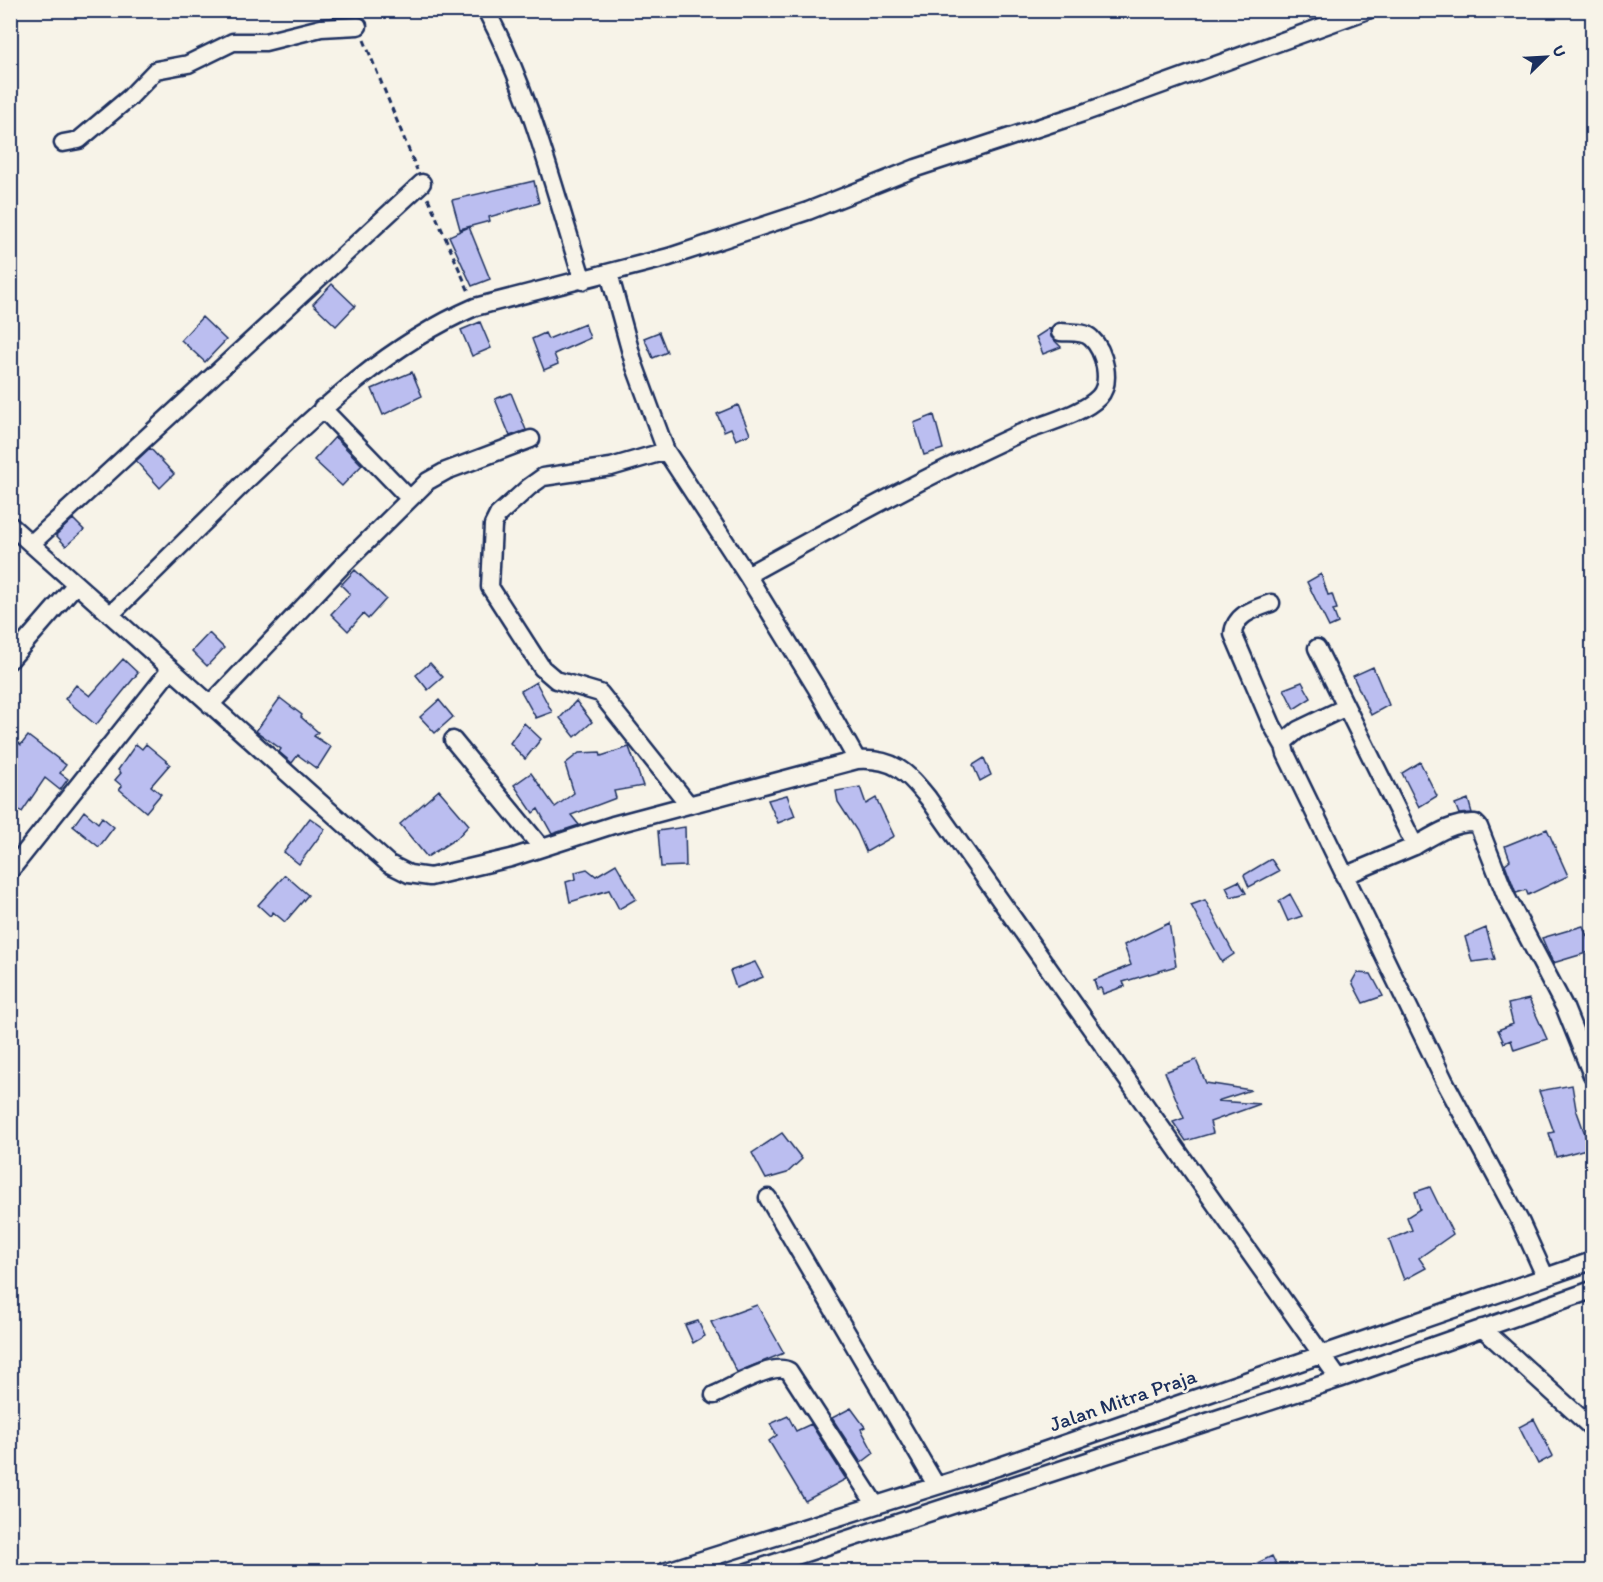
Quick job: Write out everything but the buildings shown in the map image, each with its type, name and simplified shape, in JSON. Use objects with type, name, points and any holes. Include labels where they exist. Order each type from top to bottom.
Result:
[{"type":"street","points":[[486,10],[505,50],[538,138],[583,281]]},
{"type":"street","points":[[110,615],[322,408],[405,343],[475,307],[669,257],[808,211],[915,168],[1083,113],[1368,10]]},
{"type":"street","points":[[63,143],[79,140],[130,97],[156,70],[188,64],[233,42],[265,42],[321,28],[358,26]]},
{"type":"street","points":[[31,544],[422,183]]},
{"type":"street","points":[[609,273],[634,364],[666,451],[747,575],[817,689],[857,760]]},
{"type":"street","points":[[747,575],[859,514],[1016,435],[1080,409],[1098,398],[1104,389],[1107,375],[1099,350],[1092,339],[1085,334],[1060,332]]},
{"type":"street","points":[[322,408],[409,498]]},
{"type":"street","points":[[210,705],[409,498],[446,471],[531,439]]},
{"type":"street","points":[[666,451],[611,467],[543,477],[529,487],[498,515],[493,525],[490,587],[542,668],[556,680],[600,693],[689,805]]},
{"type":"street","points":[[10,525],[170,670],[400,871],[419,877],[430,877],[511,858],[541,847],[689,805],[857,760],[886,761],[898,767],[928,798],[1339,1379]]},
{"type":"street","points":[[10,660],[76,584]]},
{"type":"street","points":[[1270,603],[1243,615],[1237,621],[1233,634],[1263,705],[1344,876],[1445,1082],[1521,1223],[1545,1276]]},
{"type":"street","points":[[1317,648],[1415,846]]},
{"type":"street","points":[[10,871],[170,670]]},
{"type":"street","points":[[1284,746],[1285,741],[1298,730],[1346,707]]},
{"type":"street","points":[[453,740],[541,847]]},
{"type":"street","points":[[1344,876],[1415,846],[1445,829],[1465,823],[1475,823],[1479,827],[1506,896],[1565,1008],[1593,1074]]},
{"type":"street","points":[[768,1198],[936,1485]]},
{"type":"street","name":"Jalan Mitra Praja","points":[[664,1572],[936,1485],[1322,1356],[1593,1261]]},
{"type":"street","points":[[747,1572],[1339,1379],[1593,1290]]},
{"type":"street","points":[[1482,1328],[1593,1428]]},
{"type":"street","points":[[714,1395],[768,1370],[778,1368],[789,1371],[875,1504]]},
{"type":"path","points":[[358,26],[475,307]]}]
